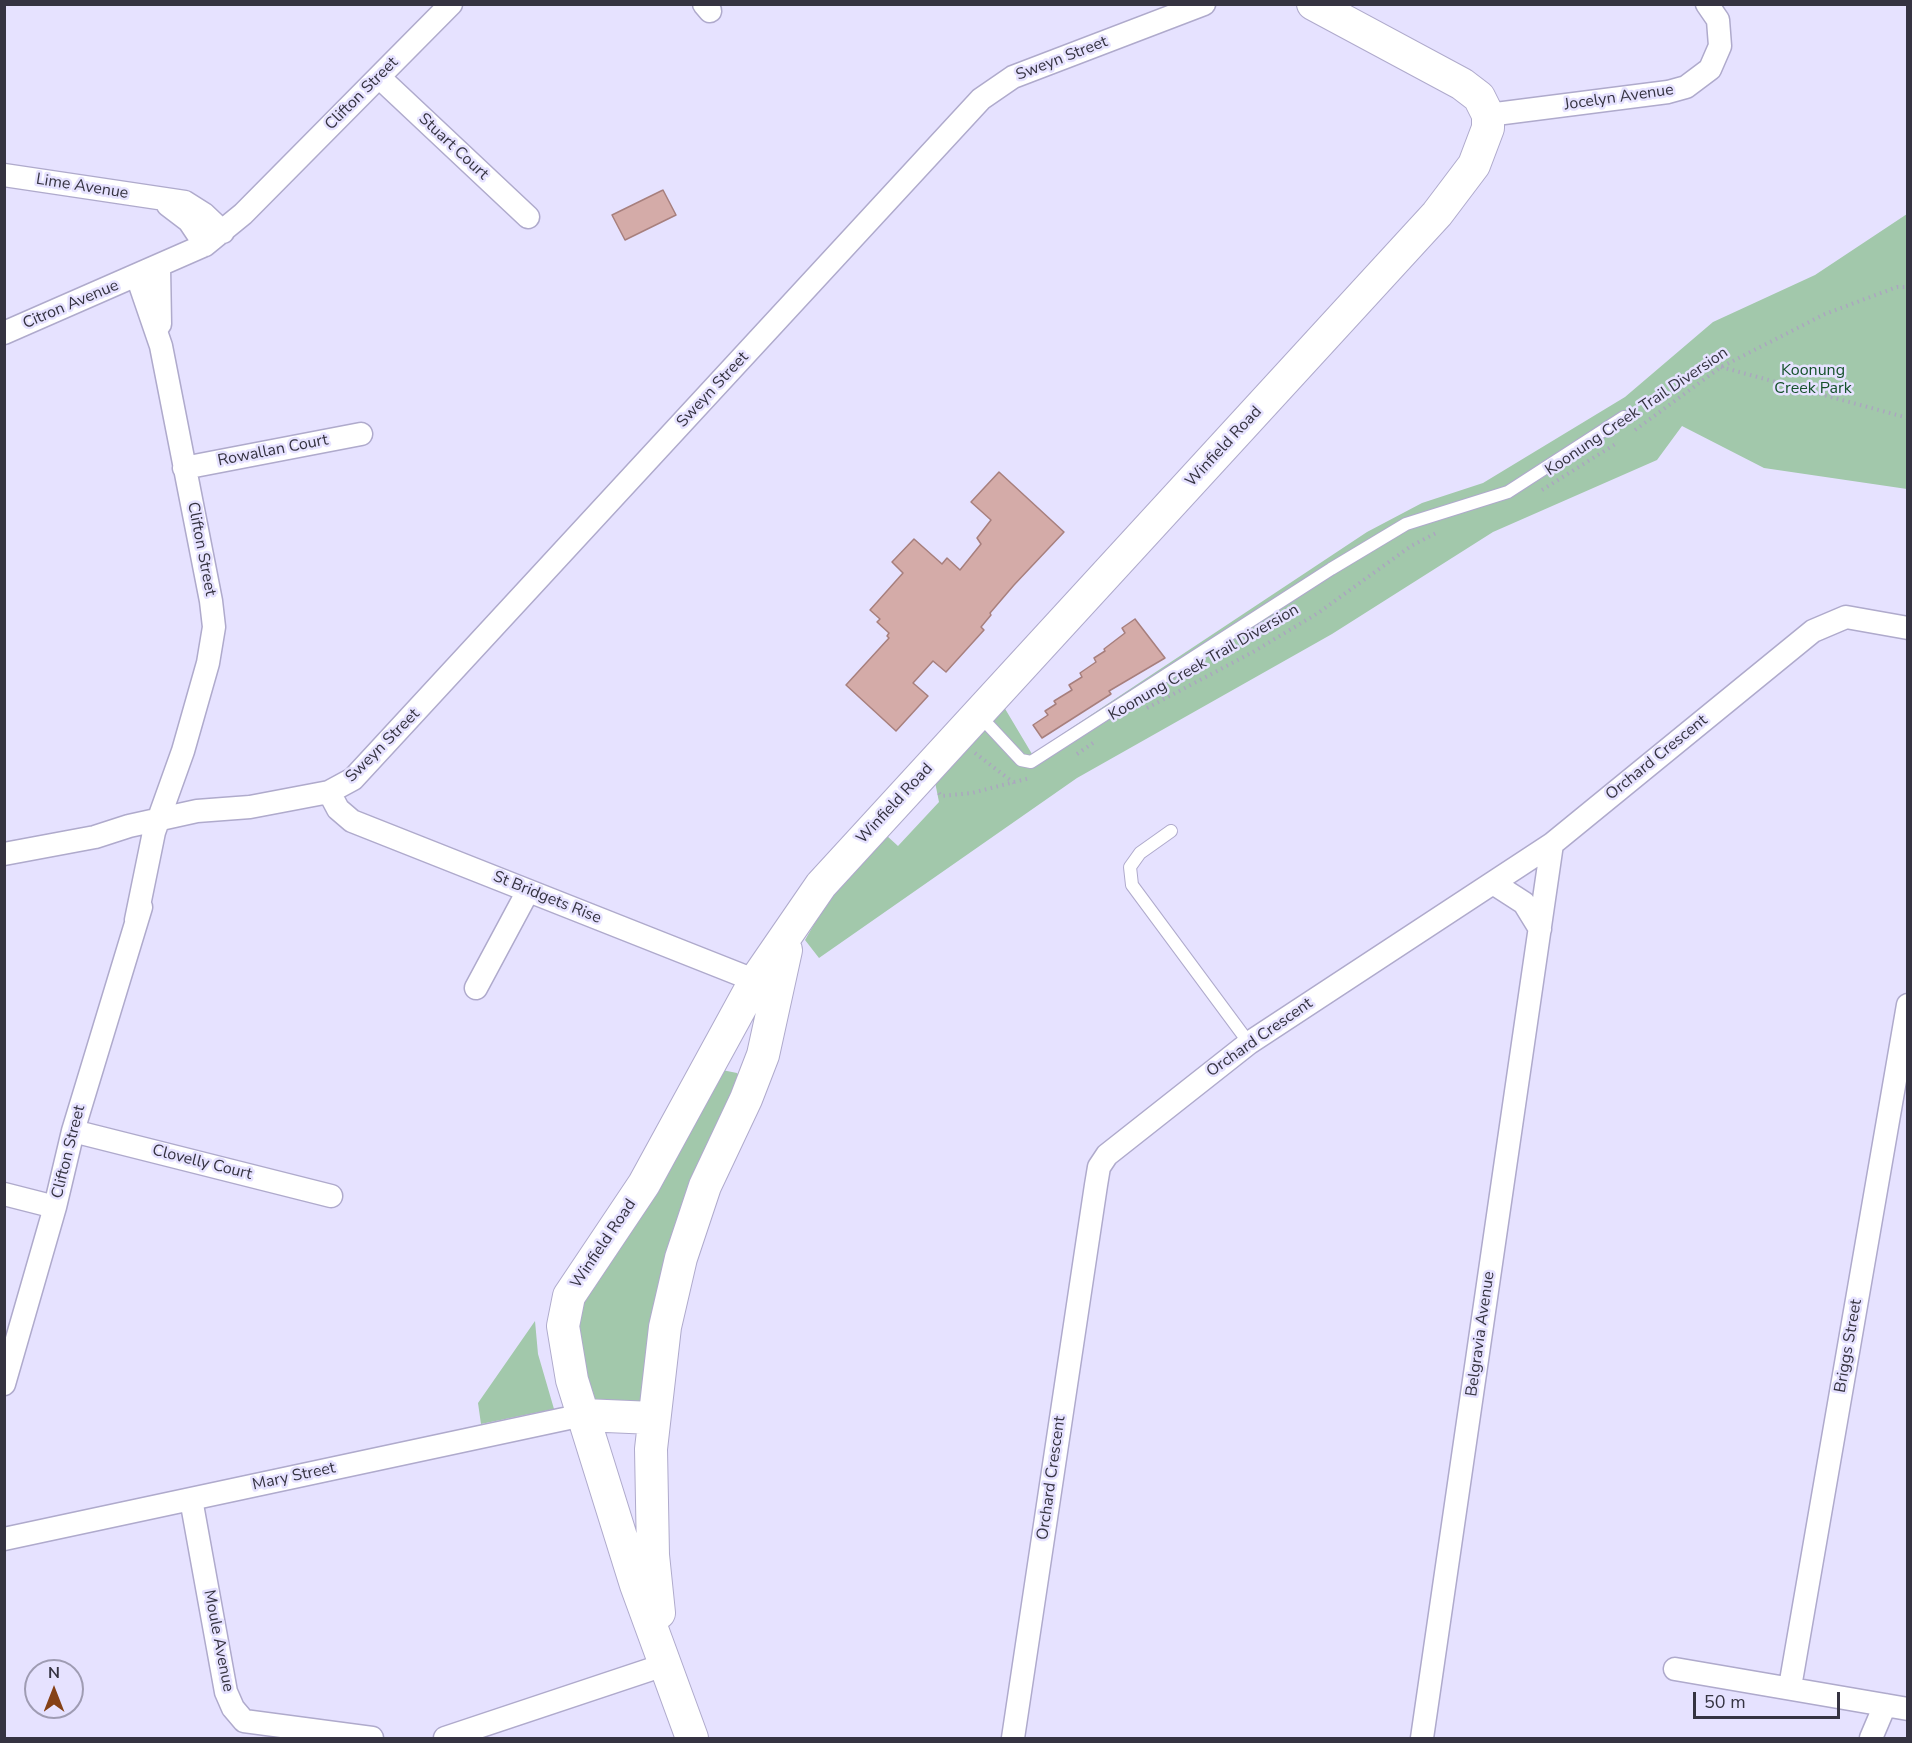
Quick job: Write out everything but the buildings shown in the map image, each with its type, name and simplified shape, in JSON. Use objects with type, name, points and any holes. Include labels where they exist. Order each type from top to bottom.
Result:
[{"type":"street","name":"Clifton Street","points":[[4,1384],[55,1208],[73,1131],[163,824],[179,788],[183,751],[208,663],[214,627],[161,346],[137,276],[214,238],[451,4]]},
{"type":"street","name":"Sweyn Street","points":[[4,854],[95,837],[129,837],[163,824],[210,820],[250,807],[329,792],[347,783],[364,768],[981,99],[1013,77],[1204,4]]},
{"type":"street","points":[[1313,4],[1473,91],[1479,97],[1488,116]]},
{"type":"street","name":"Jocelyn Avenue","points":[[1488,116],[1668,93],[1686,87],[1710,69],[1720,46],[1718,20],[1707,4]]},
{"type":"street","name":"Stuart Court","points":[[379,77],[528,217]]},
{"type":"street","name":"Winfield Road","points":[[692,1738],[667,1664],[636,1585],[583,1415],[563,1341],[565,1311],[569,1296],[664,1152],[766,985],[794,921],[821,885],[1451,198],[1480,153],[1488,128],[1488,116]]},
{"type":"street","name":"Lime Avenue","points":[[4,175],[159,199],[214,238]]},
{"type":"street","name":"Clifton Street","points":[[159,267],[161,346]]},
{"type":"street","name":"Citron Avenue","points":[[4,333],[137,276]]},
{"type":"street","name":"Rowallan Court","points":[[184,468],[361,434]]},
{"type":"street","name":"Orchard Crescent","points":[[1013,1738],[1099,1167],[1107,1155],[1249,1043],[1552,844],[1813,631],[1846,617],[1908,628]]},
{"type":"street","name":"St Bridgets Rise","points":[[329,792],[338,809],[352,821],[766,985]]},
{"type":"street","name":"Belgravia Avenue","points":[[1422,1738],[1552,844]]},
{"type":"street","points":[[1493,883],[1524,903],[1540,929]]},
{"type":"street","points":[[476,988],[528,891]]},
{"type":"street","name":"Winfield Road","points":[[667,1664],[653,1555],[651,1493],[653,1418],[665,1327],[681,1258],[705,1186],[756,1075],[765,1046],[766,985]]},
{"type":"street","name":"Briggs Street","points":[[1790,1687],[1899,1115],[1908,1005]]},
{"type":"street","name":"Clovelly Court","points":[[73,1131],[332,1196]]},
{"type":"street","points":[[4,1194],[55,1208]]},
{"type":"street","points":[[583,1415],[653,1418]]},
{"type":"street","name":"Mary Street","points":[[4,1539],[583,1415]]},
{"type":"street","name":"Moule Avenue","points":[[191,1499],[226,1692],[232,1708],[244,1721],[372,1738]]},
{"type":"street","points":[[445,1738],[667,1664]]},
{"type":"street","points":[[1675,1669],[1908,1709]]},
{"type":"street","points":[[1871,1738],[1885,1705]]},
{"type":"lane","points":[[978,714],[1021,760],[1031,762],[1331,569],[1406,524],[1508,492],[1624,417]]},
{"type":"lane","points":[[1171,831],[1140,853],[1130,867],[1132,885],[1249,1043]]},
{"type":"path","name":"Koonung Creek Trail Diversion","points":[[1628,435],[1721,367],[1825,314],[1897,287],[1908,287]]},
{"type":"path","points":[[1721,367],[1908,418]]},
{"type":"path","name":"Koonung Creek Trail Diversion","points":[[1536,493],[1620,441]]},
{"type":"path","name":"Koonung Creek Trail Diversion","points":[[1141,712],[1253,652],[1318,613],[1411,546],[1445,529]]},
{"type":"path","points":[[957,737],[1014,783]]},
{"type":"path","name":"Koonung Creek Trail Diversion","points":[[1071,757],[1101,737]]},
{"type":"path","points":[[920,777],[941,796],[972,793],[1037,775]]},
{"type":"green space","name":"Koonung Creek Park","points":[[1907,214],[1907,489],[1764,468],[1682,426],[1657,460],[1493,532],[1332,634],[1077,778],[819,958],[805,940],[828,900],[886,835],[898,846],[939,802],[935,782],[1004,707],[1032,754],[1367,532],[1422,503],[1483,483],[1625,397],[1713,322],[1815,275]]},
{"type":"green space","points":[[722,1070],[737,1073],[740,1077],[646,1402],[591,1403],[570,1318]]},
{"type":"green space","points":[[535,1321],[538,1354],[554,1409],[481,1424],[478,1403]]}]
